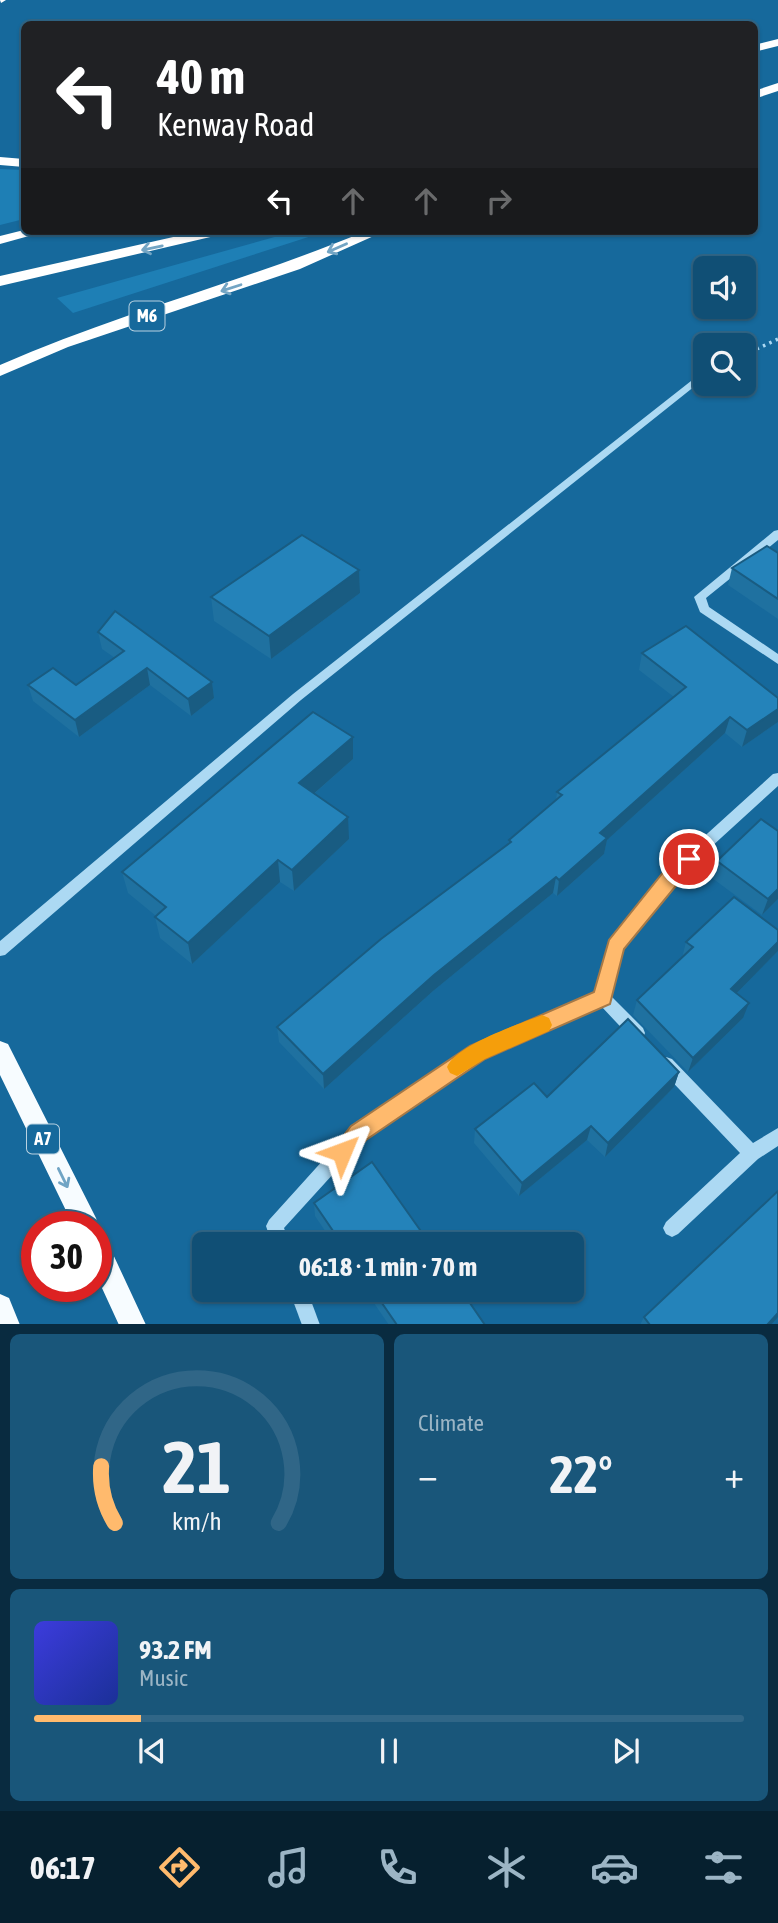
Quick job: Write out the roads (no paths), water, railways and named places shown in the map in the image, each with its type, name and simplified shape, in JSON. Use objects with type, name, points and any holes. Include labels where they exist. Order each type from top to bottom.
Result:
[{"type":"highway","points":[[758,48],[778,42]]},
{"type":"highway","points":[[758,83],[778,77]]},
{"type":"highway","points":[[758,94],[778,87]]},
{"type":"highway","points":[[0,161],[21,163]]},
{"type":"highway","points":[[0,240],[22,235]]},
{"type":"highway","points":[[0,281],[201,235]]},
{"type":"highway","name":"M6","points":[[0,371],[62,344],[295,267],[369,235]]},
{"type":"main road","name":"A7","points":[[0,1051],[79,1211]]},
{"type":"main road","points":[[112,1280],[133,1324]]},
{"type":"main road","points":[[0,1307],[7,1324]]},
{"type":"street","points":[[0,950],[297,697],[693,383]]},
{"type":"street","points":[[778,534],[700,597],[704,609],[778,660]]},
{"type":"street","points":[[603,998],[615,946],[671,875],[778,778]]},
{"type":"street","points":[[603,998],[752,1153]]},
{"type":"street","points":[[277,1232],[275,1226],[359,1133],[478,1053],[603,998]]},
{"type":"street","points":[[672,1228],[752,1153],[778,1136]]},
{"type":"street","points":[[302,1302],[311,1324]]}]
